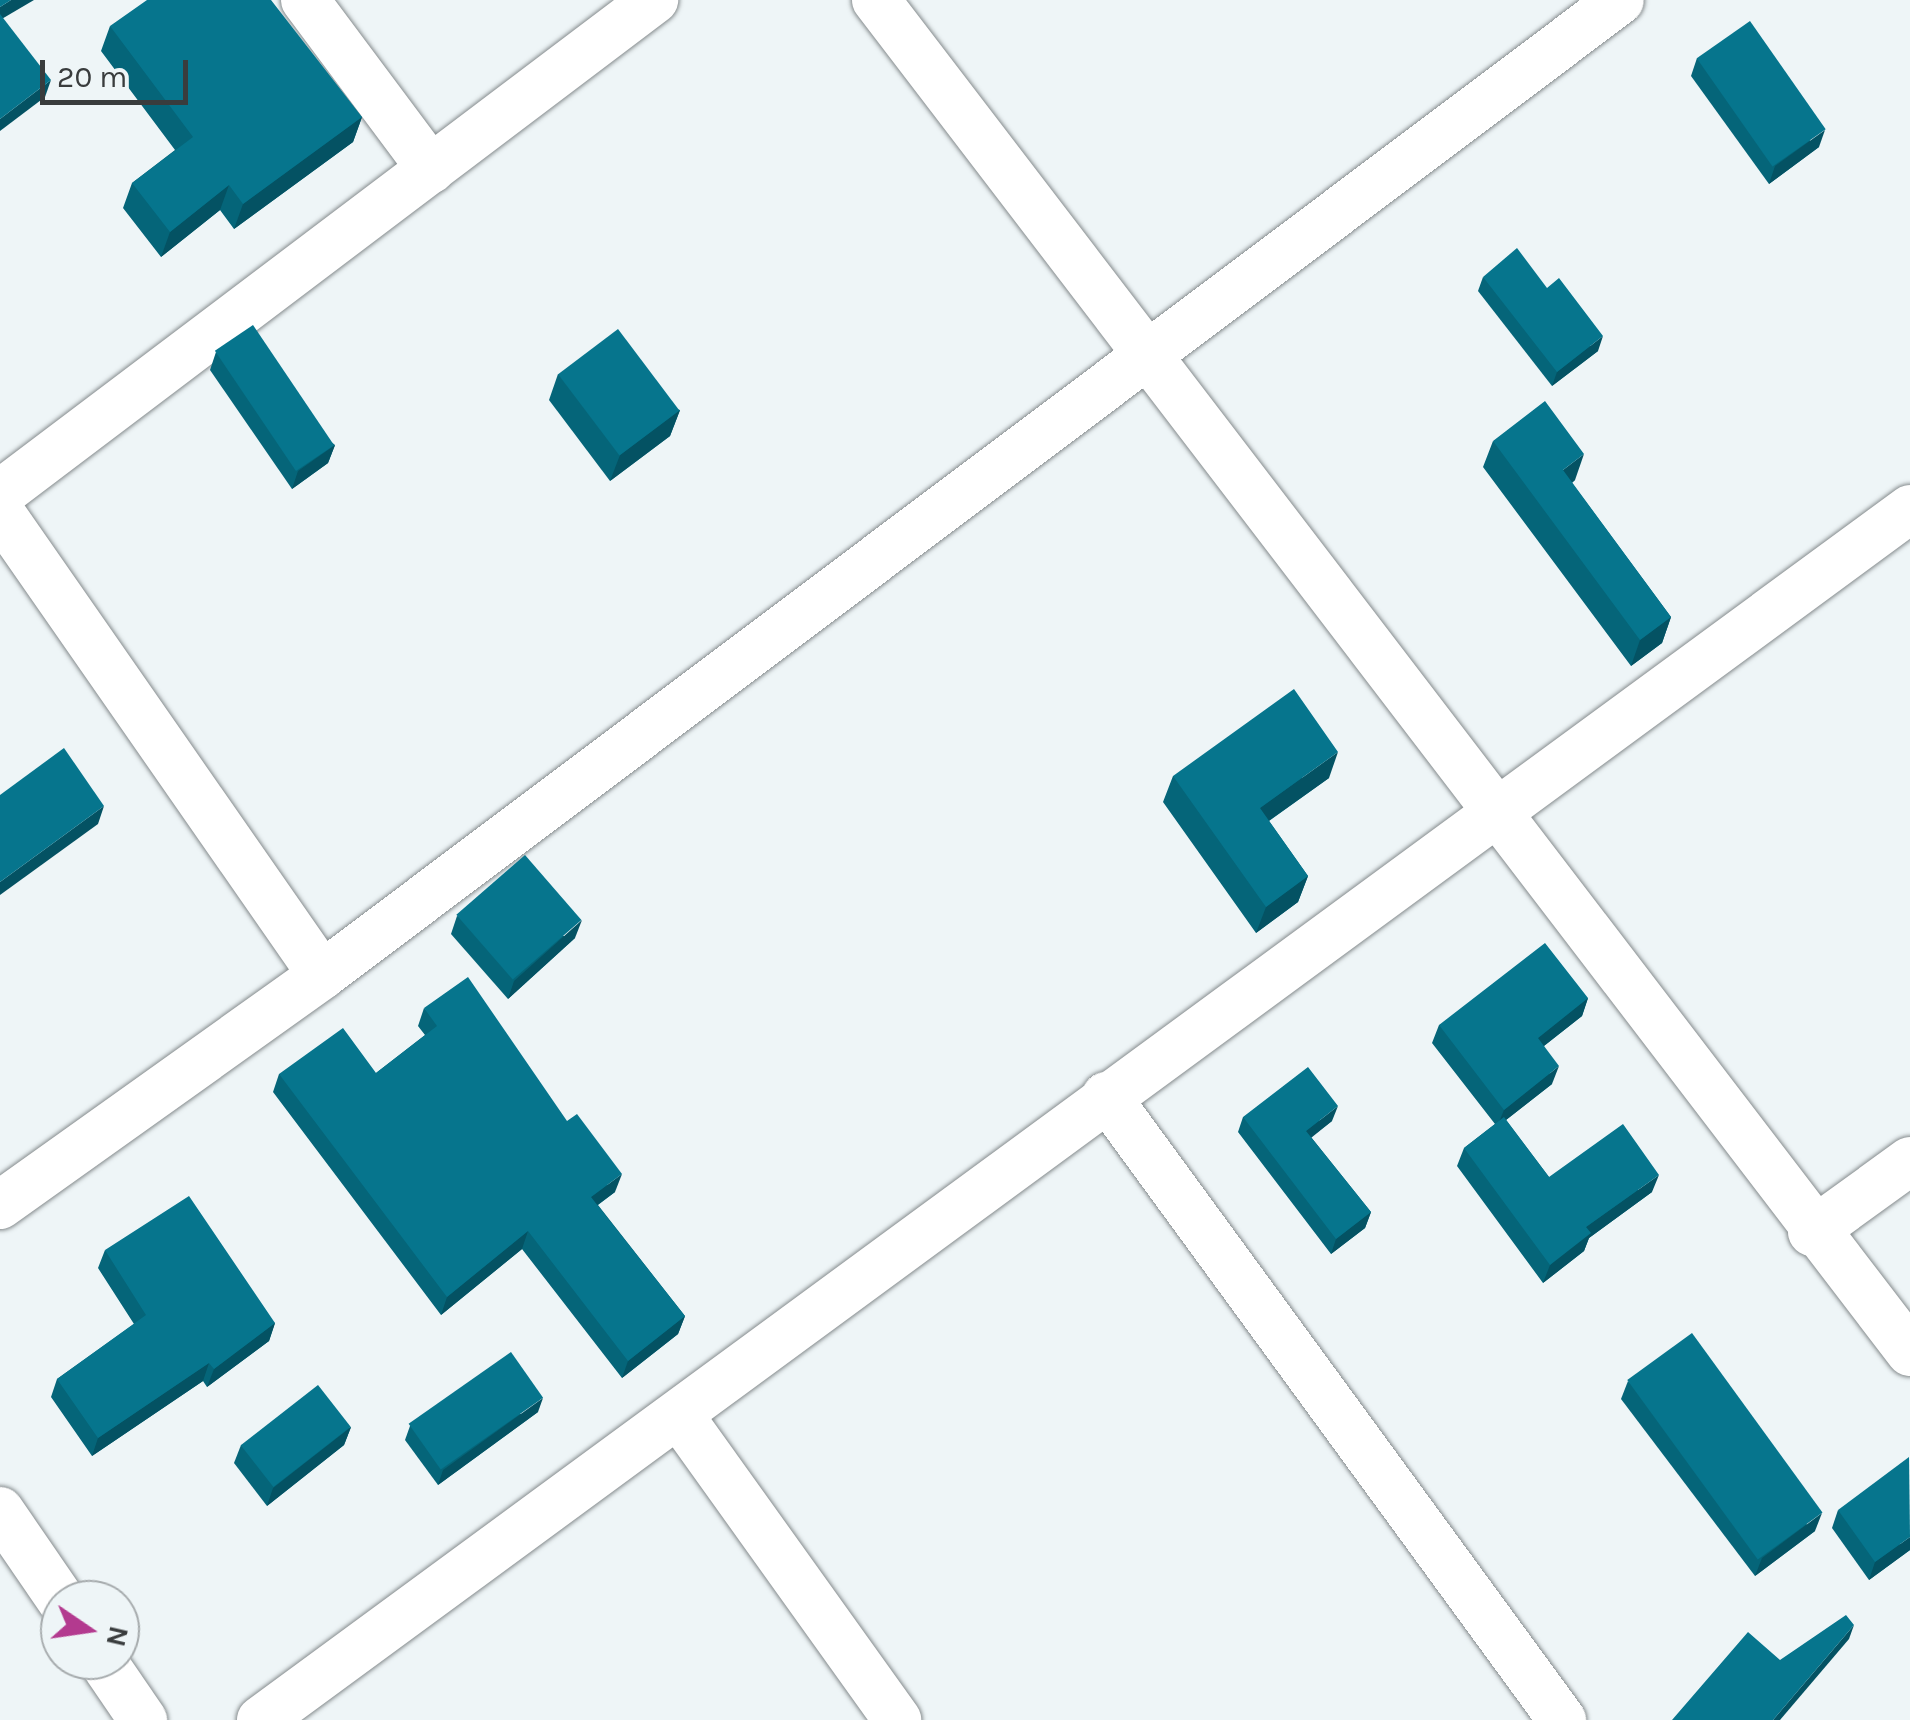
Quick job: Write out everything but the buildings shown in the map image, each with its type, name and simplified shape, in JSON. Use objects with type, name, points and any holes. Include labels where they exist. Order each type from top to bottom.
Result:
[{"type":"street","points":[[305,0],[431,169]]},
{"type":"street","points":[[0,494],[654,0]]},
{"type":"street","points":[[876,0],[1812,1232],[1910,1352]]},
{"type":"street","points":[[0,1205],[322,975],[1620,0]]},
{"type":"street","points":[[261,1720],[680,1415],[1493,810],[1910,510]]},
{"type":"street","points":[[0,512],[322,975]]},
{"type":"street","points":[[1106,1096],[1562,1720]]},
{"type":"street","points":[[1812,1232],[1910,1160]]},
{"type":"street","points":[[680,1415],[897,1720]]},
{"type":"street","points":[[0,1511],[47,1580]]},
{"type":"street","points":[[116,1680],[143,1720]]}]
